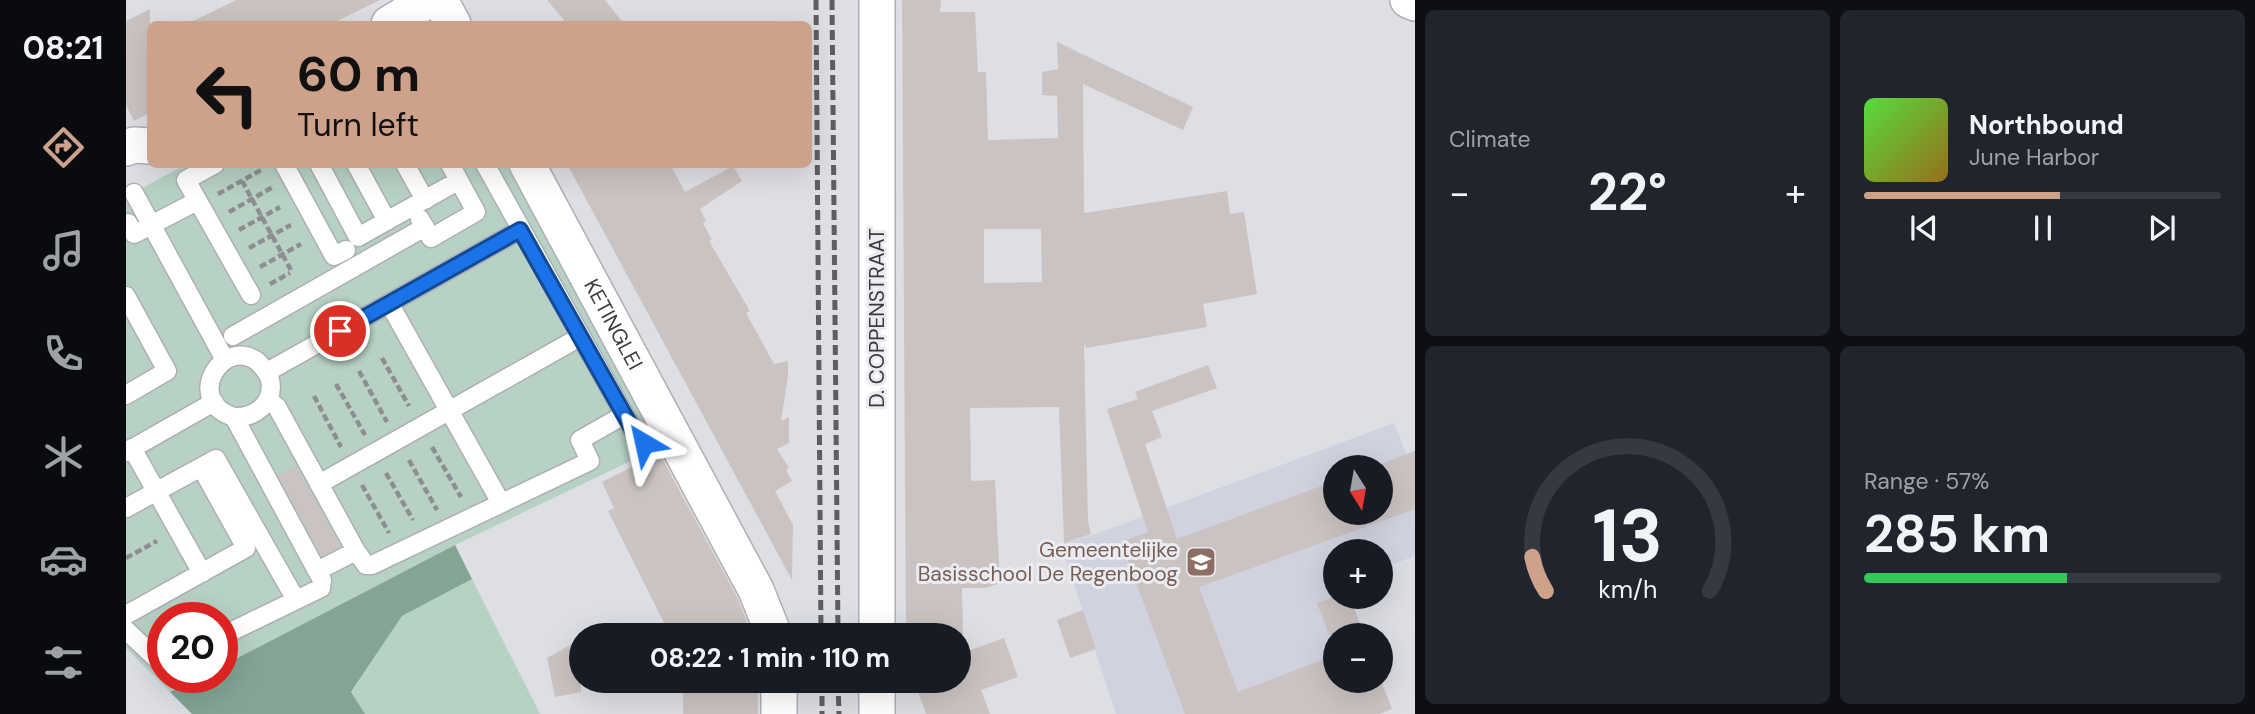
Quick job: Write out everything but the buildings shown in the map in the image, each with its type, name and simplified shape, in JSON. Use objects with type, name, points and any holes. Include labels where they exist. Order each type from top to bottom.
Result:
[{"type":"street","points":[[394,21],[428,0]]},
{"type":"street","points":[[440,0],[451,21]]},
{"type":"street","name":"D. COPPENSTRAAT","points":[[877,0],[877,623]]},
{"type":"street","points":[[1408,0],[1415,3]]},
{"type":"street","points":[[126,148],[134,145],[147,146]]},
{"type":"street","name":"KETINGLEI","points":[[529,168],[756,590],[769,623]]},
{"type":"street","points":[[779,693],[779,714]]},
{"type":"street","points":[[877,693],[877,714]]},
{"type":"lane","points":[[208,168],[186,180],[251,295]]},
{"type":"lane","points":[[321,168],[352,243],[356,267]]},
{"type":"lane","points":[[358,168],[387,221]]},
{"type":"lane","points":[[406,168],[431,238],[476,212],[452,168]]},
{"type":"lane","points":[[487,168],[624,415],[638,439],[644,443]]},
{"type":"lane","points":[[288,171],[334,256],[387,221],[458,181]]},
{"type":"lane","points":[[134,193],[225,360]]},
{"type":"lane","points":[[126,224],[128,223],[134,234],[198,202]]},
{"type":"lane","points":[[233,336],[425,227]]},
{"type":"lane","points":[[267,372],[520,230]]},
{"type":"lane","points":[[126,296],[167,371],[126,395]]},
{"type":"lane","points":[[389,303],[501,503]]},
{"type":"lane","points":[[319,484],[580,337]]},
{"type":"lane","points":[[243,356],[252,359],[267,372],[271,390],[268,400],[255,414],[245,418],[234,417],[224,414],[214,402],[209,387],[211,376],[216,367],[225,360],[243,356]]},
{"type":"lane","points":[[268,400],[277,407],[366,565],[372,565],[590,461],[580,440],[624,415]]},
{"type":"lane","points":[[202,573],[157,491],[129,450],[214,402]]},
{"type":"lane","points":[[234,417],[322,580],[321,588],[238,628]]},
{"type":"lane","points":[[126,508],[216,459],[296,600]]},
{"type":"lane","points":[[126,615],[246,548],[201,467]]},
{"type":"lane","points":[[317,571],[356,551]]},
{"type":"lane","points":[[126,630],[147,650]]},
{"type":"path","points":[[198,202],[264,168]]},
{"type":"path","points":[[210,222],[252,199],[288,171]]},
{"type":"path","points":[[242,181],[292,272]]},
{"type":"path","points":[[220,240],[301,195]]},
{"type":"path","points":[[230,258],[311,214]]},
{"type":"path","points":[[241,277],[321,233]]},
{"type":"path","points":[[461,498],[489,483]]},
{"type":"path","points":[[426,517],[438,511]]},
{"type":"path","points":[[384,540],[391,536]]},
{"type":"shaded area","name":"Gemeentelijke Basisschool De Regenboog","points":[[1394,423],[1406,454],[1415,451],[1415,556],[1393,564],[1393,539],[1323,539],[1323,609],[1354,609],[1360,623],[1323,623],[1323,693],[1386,693],[1392,709],[1379,714],[1116,714],[1061,544],[1096,534]]},
{"type":"green space","points":[[179,168],[508,168],[660,447],[455,545],[238,658],[238,602],[147,602],[147,669],[126,648],[126,197]]},
{"type":"green space","points":[[455,545],[472,579],[402,616],[351,692],[365,714],[192,714],[171,693],[238,693],[238,658]]},
{"type":"green space","points":[[472,579],[540,714],[365,714],[351,693],[402,616]]},
{"type":"railway","points":[[816,0],[821,623]]},
{"type":"railway","points":[[832,0],[838,623]]},
{"type":"railway","points":[[822,693],[822,714]]},
{"type":"railway","points":[[838,693],[839,714]]},
{"type":"place","name":"Gemeentelijke Basisschool De Regenboog","points":[[1201,562]]},
{"type":"route","points":[[340,331],[520,230],[638,439],[644,443]]}]
